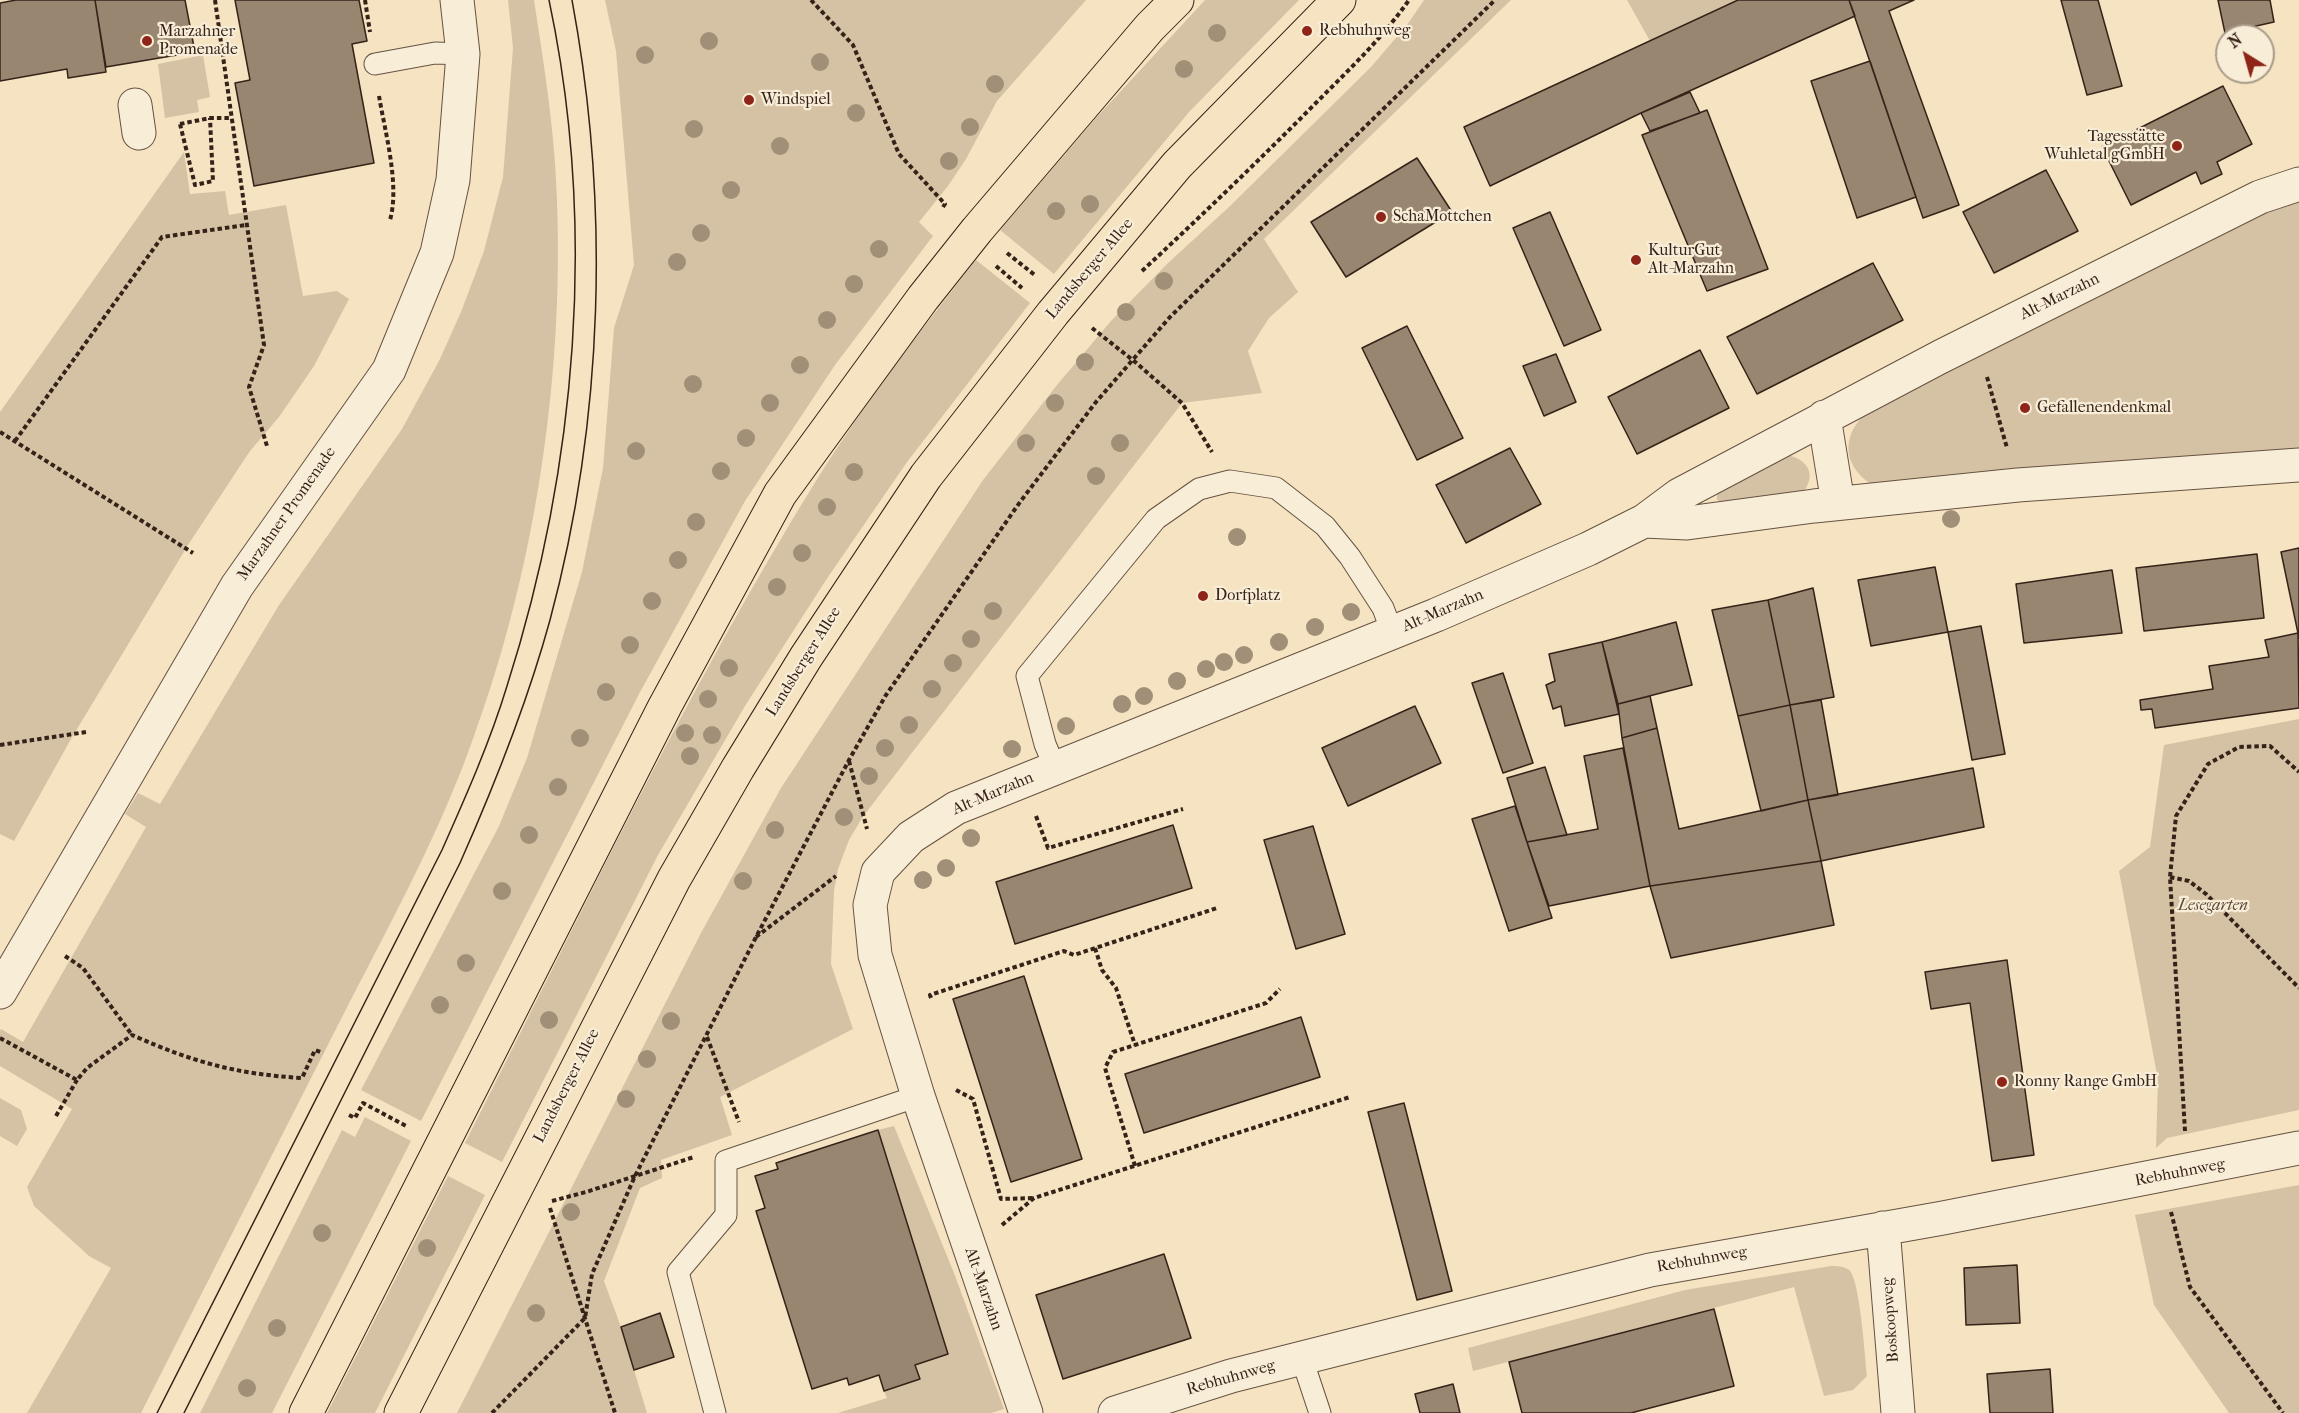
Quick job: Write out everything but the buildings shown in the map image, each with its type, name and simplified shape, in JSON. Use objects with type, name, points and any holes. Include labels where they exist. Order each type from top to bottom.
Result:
[{"type":"main road","points":[[306,1413],[665,706],[780,494],[881,353],[977,230],[1150,27],[1177,0]]},
{"type":"main road","name":"Landsberger Allee","points":[[401,1413],[674,879],[806,657],[926,476],[1053,313],[1177,165],[1339,0]]},
{"type":"street","name":"Marzahner Promenade","points":[[0,992],[237,586],[389,370],[437,253],[453,180],[463,54],[457,0]]},
{"type":"street","name":"Alt-Marzahn","points":[[1026,1413],[918,1096],[875,955],[870,905],[878,872],[911,837],[956,808],[1392,632],[1588,549],[1644,521],[1679,495],[1977,338],[2260,197],[2299,184]]},
{"type":"street","points":[[1824,417],[1838,503]]},
{"type":"street","name":"Alt-Marzahn","points":[[1644,521],[1686,523],[1838,503],[2018,485],[2299,465]]},
{"type":"street","name":"Rebhuhnweg","points":[[1115,1413],[1231,1376],[1650,1270],[2190,1171],[2299,1148]]},
{"type":"street","name":"Boskoopweg","points":[[1883,1228],[1898,1413]]},
{"type":"lane","points":[[375,64],[435,54],[463,54]]},
{"type":"lane","points":[[1055,768],[1045,744],[1027,676],[1156,519],[1199,489],[1230,481],[1276,488],[1325,526],[1350,556],[1377,600],[1392,632]]},
{"type":"lane","points":[[716,1413],[678,1272],[726,1215],[726,1161],[918,1096]]},
{"type":"lane","points":[[1302,1359],[1320,1413]]},
{"type":"path","points":[[215,0],[264,345],[249,387],[267,446]]},
{"type":"path","points":[[365,0],[392,180],[393,210],[390,220]]},
{"type":"path","points":[[811,0],[853,45],[898,154],[945,204]]},
{"type":"path","points":[[1141,272],[1217,202],[1352,67],[1408,0]]},
{"type":"path","points":[[492,1413],[585,1318],[592,1274],[635,1176],[849,760],[886,695],[1020,502],[1096,402],[1170,317],[1495,0]]},
{"type":"path","points":[[210,118],[213,181],[195,185],[180,124],[210,118],[231,118]]},
{"type":"path","points":[[15,441],[162,237],[246,225]]},
{"type":"path","points":[[1000,248],[1037,277]]},
{"type":"path","points":[[990,261],[1026,291]]},
{"type":"path","points":[[1088,325],[1182,403],[1230,481]]},
{"type":"path","points":[[1977,338],[2018,485]]},
{"type":"path","points":[[0,432],[193,553]]},
{"type":"path","points":[[0,745],[86,732]]},
{"type":"path","points":[[2186,1140],[2170,877],[2176,816],[2208,764],[2239,747],[2270,746],[2299,772]]},
{"type":"path","points":[[849,760],[869,838]]},
{"type":"path","points":[[1048,848],[1184,808]]},
{"type":"path","points":[[755,939],[838,875],[845,874]]},
{"type":"path","points":[[2170,877],[2189,881],[2206,894],[2299,988]]},
{"type":"path","points":[[933,1007],[930,995],[1064,951],[1074,954],[1217,908]]},
{"type":"path","points":[[34,935],[83,968],[132,1035],[176,1055],[260,1075],[302,1078],[315,1050],[323,1053]]},
{"type":"path","points":[[1095,948],[1102,970],[1116,988],[1135,1045]]},
{"type":"path","points":[[1135,1166],[1104,1068],[1113,1052],[1266,1003],[1280,989]]},
{"type":"path","points":[[56,1116],[77,1080],[87,1068],[132,1035]]},
{"type":"path","points":[[706,1036],[750,1153]]},
{"type":"path","points":[[0,1038],[77,1080]]},
{"type":"path","points":[[952,1087],[973,1099],[1001,1199],[1034,1198],[1350,1097]]},
{"type":"path","points":[[349,1115],[355,1118],[363,1103],[417,1131]]},
{"type":"path","points":[[549,1202],[707,1153],[726,1161]]},
{"type":"path","points":[[554,1191],[549,1202],[615,1413]]},
{"type":"path","points":[[971,1252],[1034,1198]]},
{"type":"path","points":[[2169,1202],[2190,1287],[2283,1413]]},
{"type":"green space","points":[[508,0],[534,0],[541,45],[555,157],[558,249],[556,320],[551,391],[530,533],[515,602],[474,736],[429,846],[141,1413],[27,1413],[111,1268],[89,1256],[34,1206],[27,1187],[72,1109],[0,1066],[0,1031],[1,1029],[23,1042],[146,827],[125,814],[138,793],[160,804],[279,605],[402,429],[440,359],[484,251],[503,177],[513,48]]},
{"type":"green space","points":[[605,0],[1086,0],[997,101],[966,159],[919,222],[933,236],[835,365],[745,501],[639,694],[421,1121],[361,1090],[499,826],[527,758],[582,572],[603,468],[614,328],[634,265],[616,51]]},
{"type":"green space","points":[[1205,0],[1299,0],[1190,111],[1054,274],[1000,230],[1096,118]]},
{"type":"green space","points":[[1424,0],[1511,0],[1264,239],[1298,292],[1269,318],[1248,351],[1262,393],[1182,403],[862,818],[849,840],[838,869],[834,891],[831,964],[853,1029],[720,1097],[732,1135],[661,1160],[662,1178],[640,1188],[604,1281],[621,1327],[647,1413],[457,1413],[701,933],[781,788],[983,480],[1057,385],[1111,321],[1371,67],[1407,25]]},
{"type":"green space","points":[[1627,0],[1738,0],[1650,41]]},
{"type":"green space","points":[[203,55],[210,97],[197,100],[199,112],[165,118],[158,64]]},
{"type":"green space","points":[[184,152],[190,194],[225,191],[229,215],[286,205],[303,296],[337,291],[349,299],[314,366],[279,417],[250,451],[188,545],[71,739],[14,841],[0,834],[0,412]]},
{"type":"green space","points":[[2299,202],[2299,451],[1871,484],[1854,467],[1848,449],[1850,439],[1853,429],[1868,411],[2265,213]]},
{"type":"green space","points":[[976,260],[1030,303],[907,462],[826,580],[745,706],[658,855],[502,1162],[465,1143],[635,806],[770,557],[856,420]]},
{"type":"green space","points":[[1783,454],[1798,459],[1807,467],[1809,479],[1803,493],[1722,502],[1717,500],[1717,491]]},
{"type":"green space","name":"Lesegarten","points":[[2299,719],[2299,1110],[2167,1138],[2156,1148],[2158,1080],[2119,871],[2150,847],[2164,745]]},
{"type":"green space","points":[[0,1098],[21,1110],[27,1129],[17,1146],[0,1136]]},
{"type":"green space","points":[[365,1117],[411,1141],[272,1413],[200,1413],[342,1130],[355,1137]]},
{"type":"green space","points":[[894,1126],[954,1273],[1004,1409],[991,1413],[838,1413],[887,1398],[884,1391],[919,1379],[878,1130]]},
{"type":"green space","points":[[448,1176],[485,1195],[375,1413],[327,1413]]},
{"type":"green space","points":[[2299,1185],[2299,1413],[2229,1413],[2154,1305],[2135,1215]]},
{"type":"green space","points":[[1831,1266],[1849,1270],[1853,1276],[1859,1303],[1867,1376],[1853,1390],[1824,1396],[1794,1287],[1473,1371],[1468,1348],[1685,1290]]},
{"type":"tram line","points":[[157,1413],[442,850],[493,728],[531,603],[550,518],[564,432],[572,346],[575,259],[573,172],[564,85],[549,0]]},
{"type":"tram line","points":[[184,1413],[460,863],[510,743],[550,620],[568,544],[582,467],[591,389],[596,311],[596,233],[592,155],[584,77],[572,0]]},
{"type":"place","name":"Rebhuhnweg","points":[[1307,31]]},
{"type":"place","name":"Marzahner Promenade","points":[[147,41]]},
{"type":"place","name":"Windspiel","points":[[749,100]]},
{"type":"place","name":"Tagesstätte Wuhletal gGmbH","points":[[2177,146]]},
{"type":"place","name":"SchaMottchen","points":[[1381,217]]},
{"type":"place","name":"KulturGut Alt-Marzahn","points":[[1636,260]]},
{"type":"place","name":"Gefallenendenkmal","points":[[2025,408]]},
{"type":"place","name":"Dorfplatz","points":[[1203,596]]},
{"type":"place","name":"Ronny Range GmbH","points":[[2002,1082]]}]
